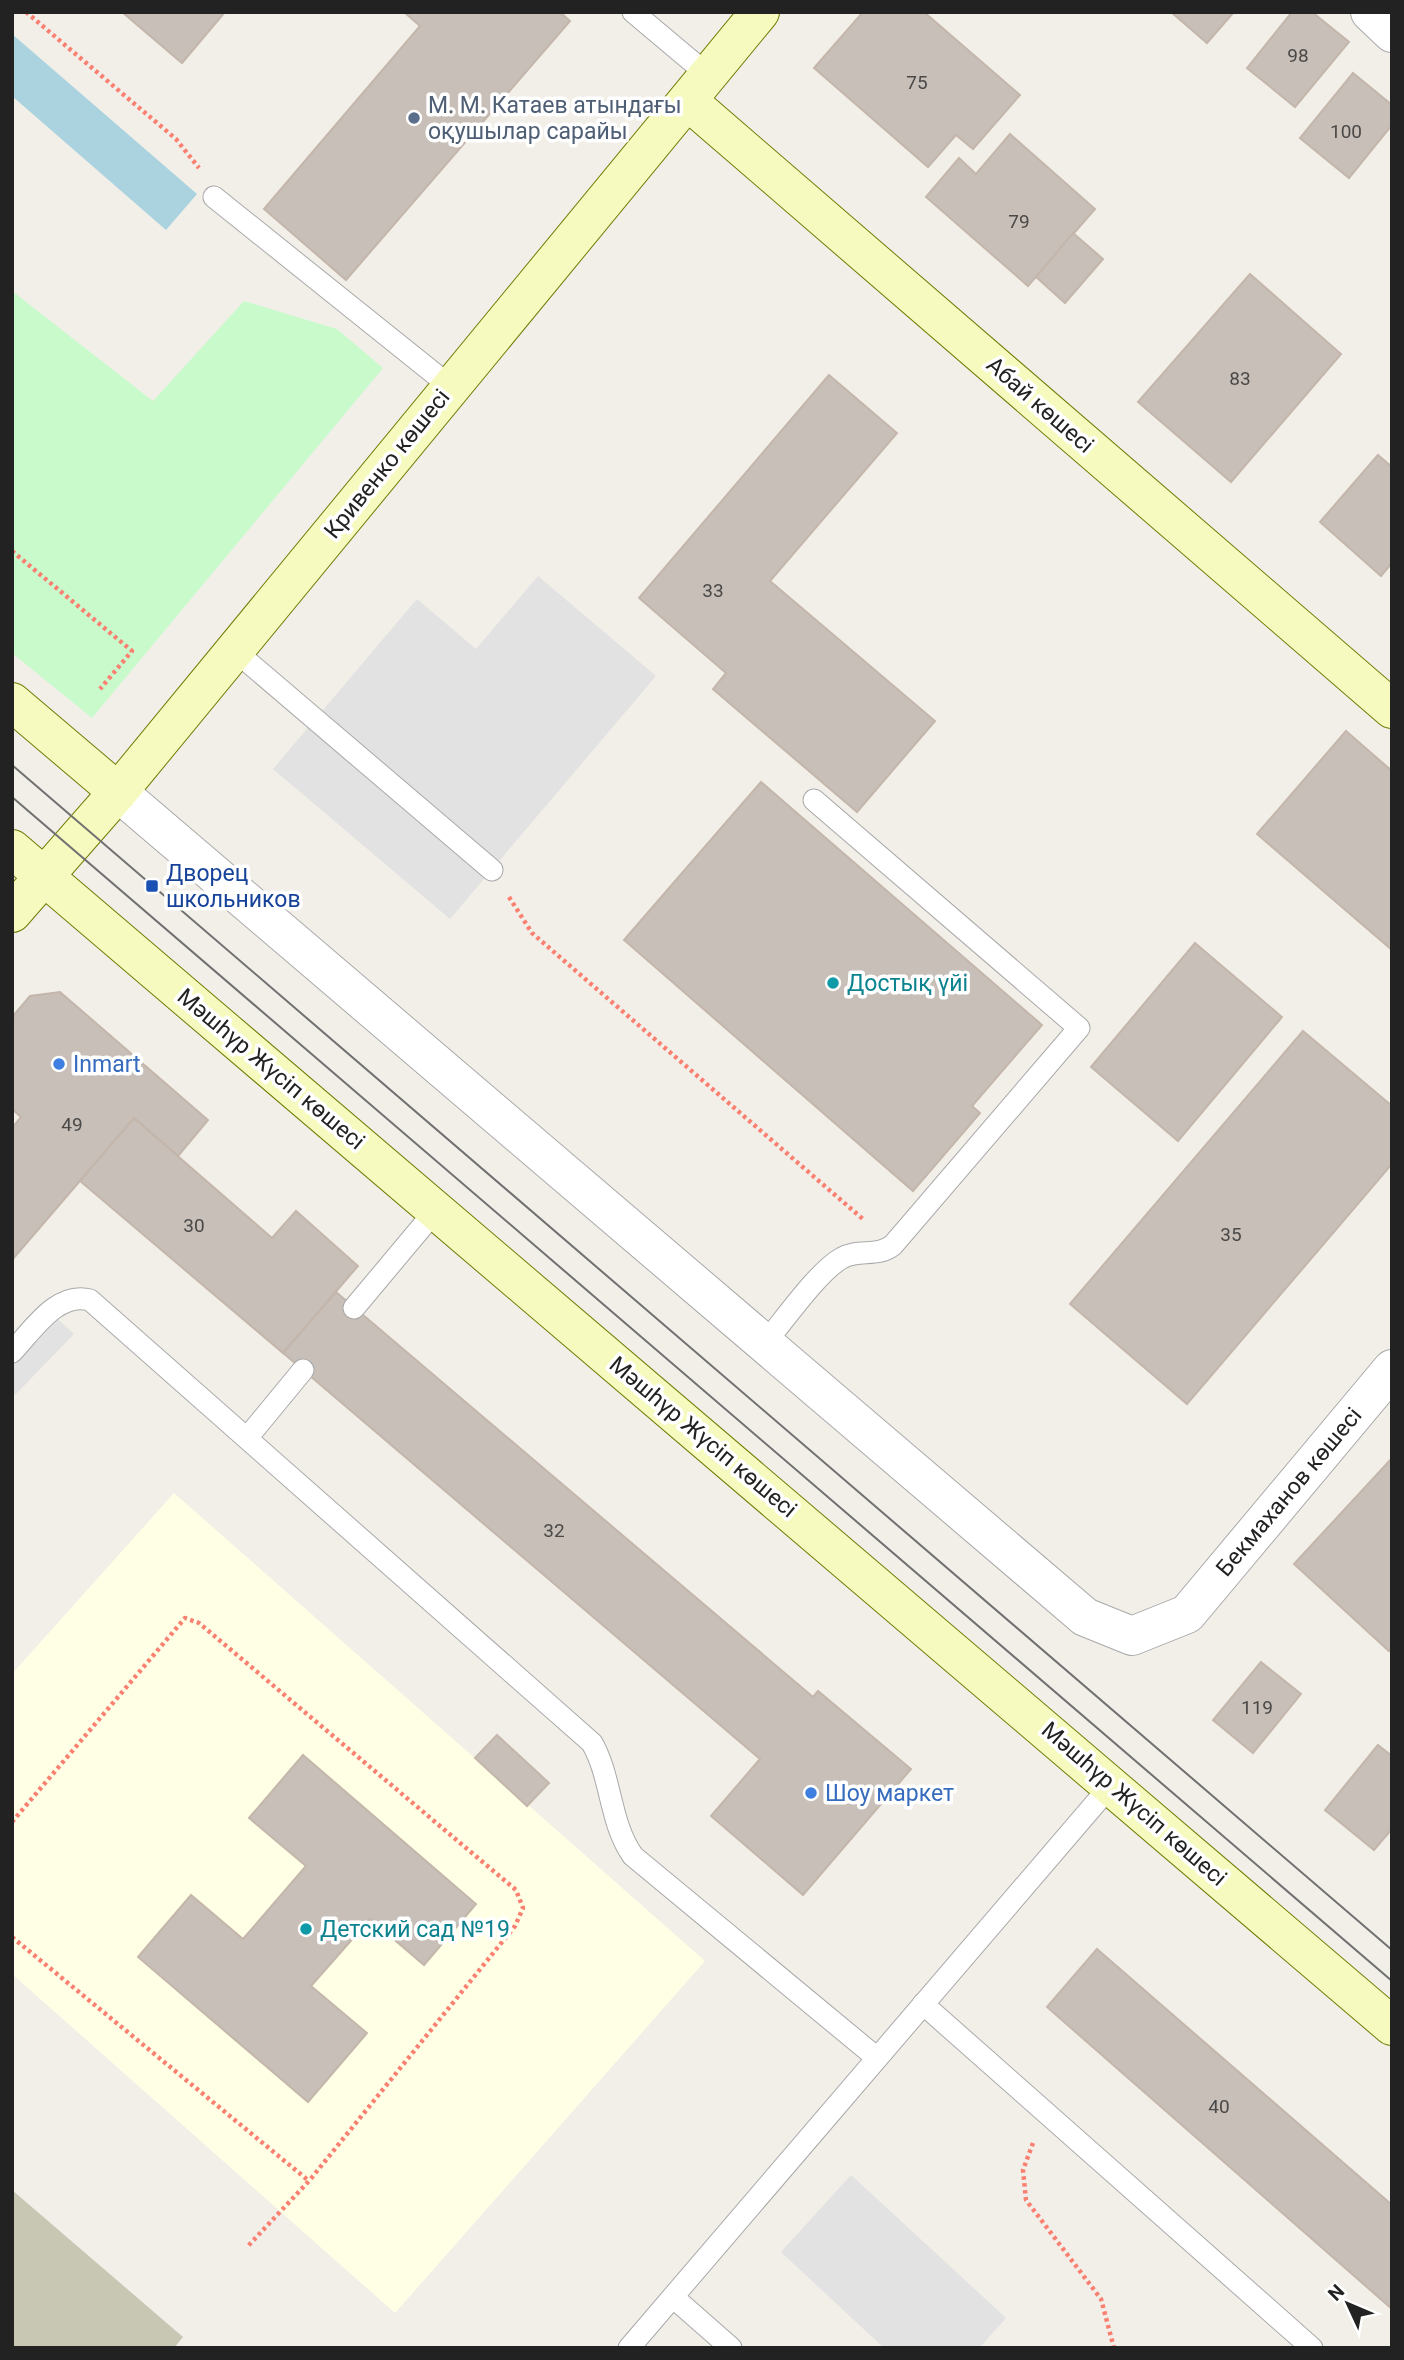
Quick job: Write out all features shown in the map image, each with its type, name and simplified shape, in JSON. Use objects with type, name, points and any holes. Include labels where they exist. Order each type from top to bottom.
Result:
[{"type":"street","name":"Кривенко көшесі","points":[[12,913],[118,792],[760,12]]},
{"type":"street","points":[[1370,12],[1392,33]]},
{"type":"street","name":"Абай көшесі","points":[[698,88],[1392,709]]},
{"type":"street","points":[[12,702],[764,1344]]},
{"type":"street","name":"Мәшһүр Жүсіп көшесі","points":[[12,849],[1112,1784],[1392,2026]]},
{"type":"street","name":"Бекмаханов көшесі","points":[[764,1344],[1085,1617],[1132,1636],[1187,1615],[1392,1370]]},
{"type":"lane","points":[[633,12],[698,88]]},
{"type":"lane","points":[[214,197],[451,387]]},
{"type":"lane","points":[[234,650],[492,870]]},
{"type":"lane","points":[[764,1344],[833,1264],[859,1252],[885,1251],[893,1245],[1079,1028],[814,800]]},
{"type":"lane","points":[[354,1308],[436,1210]]},
{"type":"lane","points":[[12,1352],[63,1301],[77,1296],[90,1300],[592,1742],[601,1758],[622,1840],[633,1856],[877,2058]]},
{"type":"lane","points":[[247,1438],[303,1370]]},
{"type":"lane","points":[[629,2348],[1112,1784]]},
{"type":"lane","points":[[923,2004],[1312,2348]]},
{"type":"lane","points":[[673,2297],[732,2348]]},
{"type":"path","points":[[26,12],[176,139],[198,167],[214,197]]},
{"type":"path","points":[[12,551],[132,650],[100,689]]},
{"type":"path","points":[[492,870],[532,933],[893,1245]]},
{"type":"path","points":[[12,1822],[186,1618],[200,1623],[516,1890],[523,1908],[515,1926],[309,2181],[248,2246]]},
{"type":"path","points":[[12,1937],[309,2181]]},
{"type":"path","points":[[1045,2112],[1023,2170],[1026,2200],[1101,2299],[1114,2348]]},
{"type":"shaded area","points":[[538,576],[656,676],[450,919],[273,769],[417,599],[476,649]]},
{"type":"shaded area","points":[[50,1312],[74,1334],[12,1398],[12,1352]]},
{"type":"shaded area","points":[[174,1493],[705,1961],[395,2313],[12,1974],[12,1674]]},
{"type":"shaded area","points":[[851,2175],[1006,2318],[979,2348],[884,2348],[781,2252]]},
{"type":"shaded area","points":[[12,2190],[183,2337],[174,2348],[12,2348]]},
{"type":"green space","points":[[12,291],[153,401],[244,301],[337,329],[383,368],[92,718],[12,653]]},
{"type":"water","points":[[12,34],[197,194],[166,230],[12,96]]},
{"type":"building","points":[[122,12],[225,12],[182,63]]},
{"type":"building","name":"М. М. Катаев атындағы оқушылар сарайы","points":[[404,12],[560,12],[570,21],[346,280],[264,209],[420,26]]},
{"type":"building","points":[[863,12],[924,12],[1020,95],[973,149],[956,135],[928,167],[814,68]]},
{"type":"building","points":[[1171,12],[1234,12],[1207,43]]},
{"type":"building","points":[[1292,12],[1312,12],[1349,42],[1295,107],[1247,68]]},
{"type":"building","points":[[1353,73],[1392,105],[1392,125],[1349,178],[1300,138]]},
{"type":"building","points":[[1010,134],[1095,209],[1028,286],[926,197],[959,158],[976,174]]},
{"type":"building","points":[[1073,233],[1103,259],[1065,303],[1036,277]]},
{"type":"building","points":[[1250,274],[1341,354],[1231,482],[1138,402]]},
{"type":"building","points":[[829,375],[897,433],[770,581],[935,721],[857,812],[713,689],[726,673],[639,598]]},
{"type":"building","points":[[1378,455],[1392,467],[1392,563],[1381,576],[1320,522]]},
{"type":"building","points":[[1346,731],[1392,771],[1392,950],[1257,834]]},
{"type":"building","name":"Достық үйі","points":[[761,782],[1042,1025],[972,1106],[980,1113],[913,1191],[624,940]]},
{"type":"building","points":[[1195,943],[1282,1017],[1178,1141],[1091,1067]]},
{"type":"building","points":[[60,992],[208,1120],[178,1156],[134,1118],[12,1260],[12,1128],[21,1117],[12,1109],[12,1017],[30,996]]},
{"type":"building","points":[[1303,1031],[1392,1106],[1392,1164],[1187,1404],[1070,1304]]},
{"type":"building","points":[[134,1118],[272,1238],[296,1211],[358,1266],[283,1353],[80,1181]]},
{"type":"building","points":[[336,1292],[813,1697],[818,1691],[911,1769],[803,1895],[711,1816],[760,1759],[283,1353]]},
{"type":"building","points":[[1392,1458],[1392,1648],[1389,1651],[1294,1564]]},
{"type":"building","points":[[1261,1662],[1301,1694],[1253,1753],[1213,1720]]},
{"type":"building","points":[[497,1735],[549,1783],[527,1806],[475,1758]]},
{"type":"building","points":[[1378,1745],[1392,1756],[1392,1829],[1374,1850],[1325,1810]]},
{"type":"building","name":"Детский сад №19","points":[[303,1755],[476,1904],[424,1965],[370,1919],[311,1986],[367,2033],[308,2102],[138,1957],[191,1895],[243,1939],[306,1866],[249,1818]]},
{"type":"building","points":[[1097,1949],[1392,2205],[1392,2309],[1047,2007]]},
{"type":"tram line","points":[[12,765],[1392,1950]]},
{"type":"tram line","points":[[12,797],[1392,1981]]},
{"type":"place","name":"М. М. Катаев атындағы оқушылар сарайы","points":[[414,118]]},
{"type":"place","name":"Дворец школьников","points":[[152,886]]},
{"type":"place","name":"Достық үйі","points":[[833,983]]},
{"type":"place","name":"Inmart","points":[[59,1064]]},
{"type":"place","name":"Шоу маркет","points":[[811,1793]]},
{"type":"place","name":"Детский сад №19","points":[[306,1929]]}]
